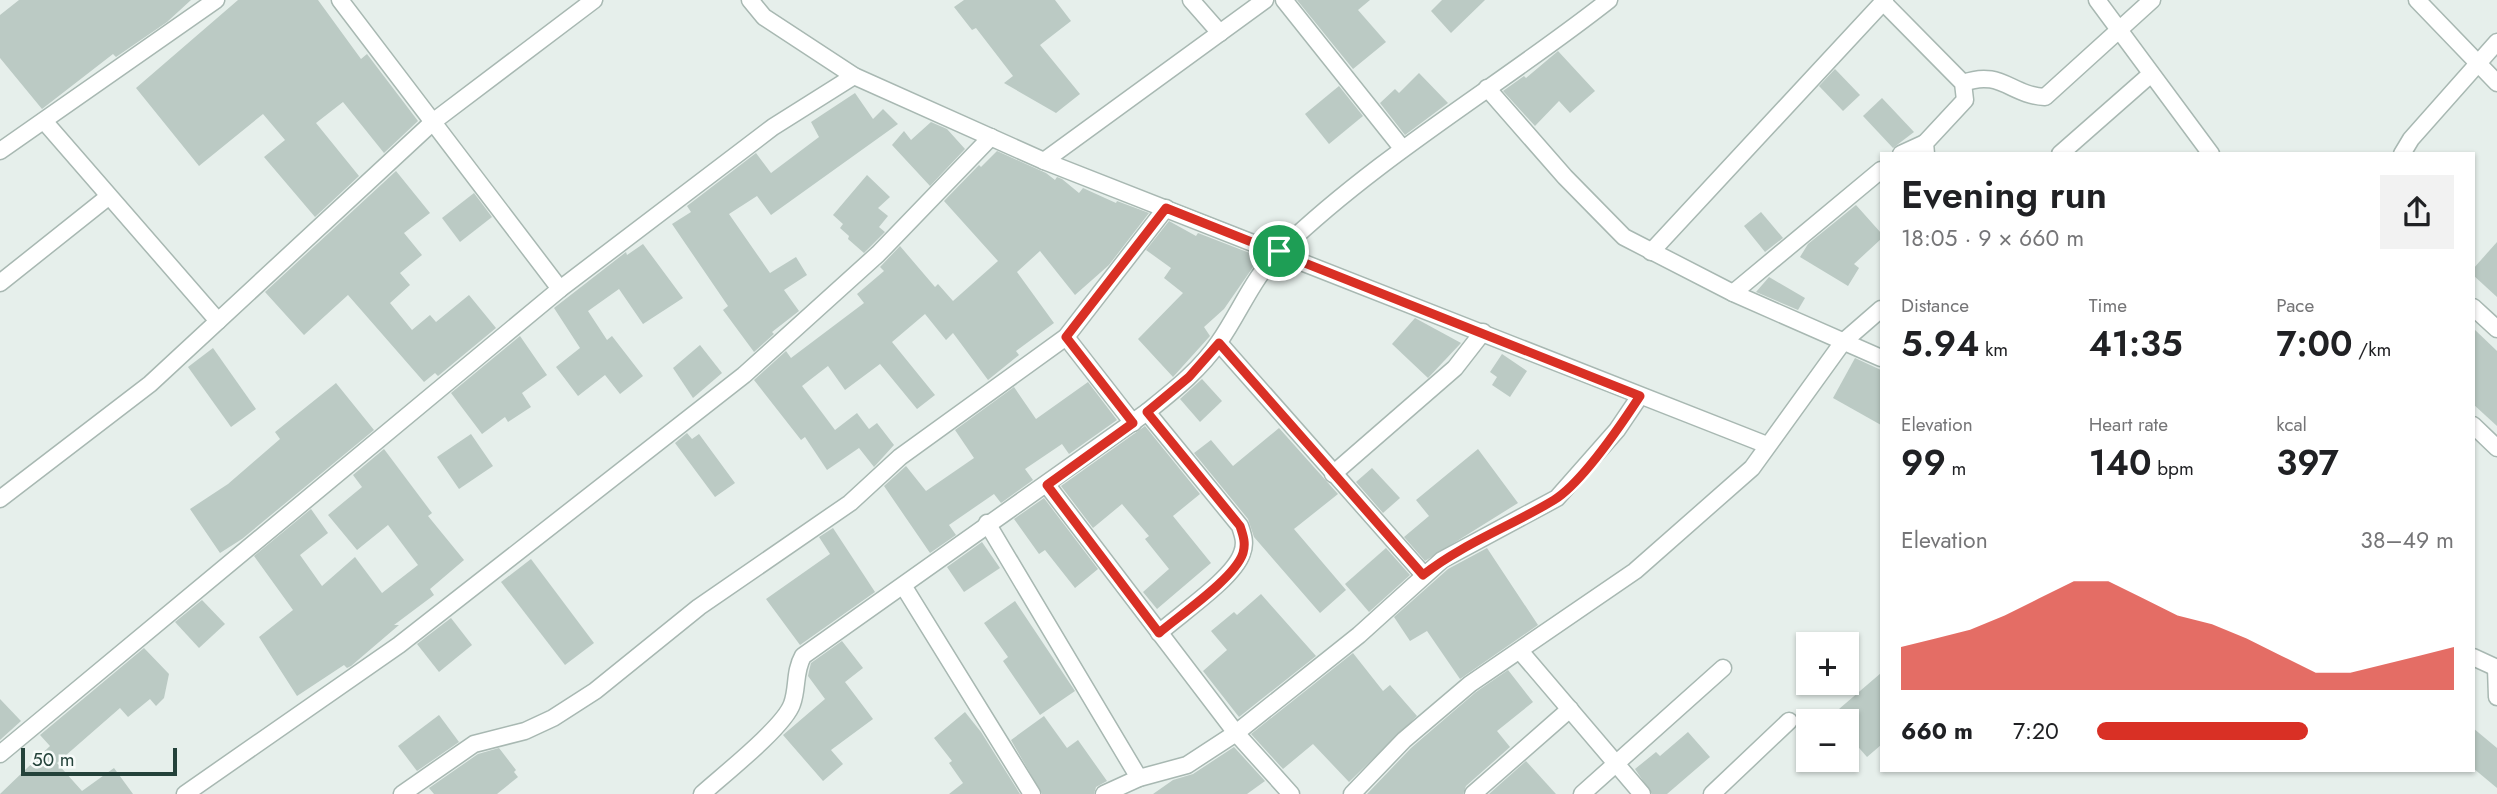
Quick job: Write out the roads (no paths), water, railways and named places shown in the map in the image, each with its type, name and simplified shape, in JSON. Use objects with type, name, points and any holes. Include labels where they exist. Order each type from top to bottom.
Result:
[{"type":"street","points":[[0,151],[216,0]]},
{"type":"street","points":[[340,0],[560,289]]},
{"type":"street","points":[[0,499],[150,384],[434,121],[594,0]]},
{"type":"street","points":[[750,0],[764,17],[854,76],[1044,161],[1768,445]]},
{"type":"street","points":[[1191,0],[1220,33]]},
{"type":"street","points":[[1044,161],[1265,0]]},
{"type":"street","points":[[1284,0],[1402,148]]},
{"type":"street","points":[[702,794],[778,723],[792,704],[797,667],[803,656],[904,587],[987,523],[1047,485],[1147,412],[1189,377],[1219,343],[1279,251],[1402,148],[1537,57],[1609,0]]},
{"type":"street","points":[[2096,0],[2118,33],[2210,152]]},
{"type":"street","points":[[1963,83],[1979,77],[1995,79],[2032,97],[2045,97],[2152,0]]},
{"type":"street","points":[[2417,0],[2497,83]]},
{"type":"street","points":[[1651,252],[1884,1],[1963,83],[1965,100],[1926,148]]},
{"type":"street","points":[[2403,152],[2411,139],[2497,42]]},
{"type":"street","points":[[2062,152],[2151,74]]},
{"type":"street","points":[[0,754],[560,289],[773,127],[854,76]]},
{"type":"street","points":[[1488,88],[1585,199],[1624,237],[1733,293],[1880,358]]},
{"type":"street","points":[[44,121],[218,321]]},
{"type":"street","points":[[185,794],[399,645],[744,375],[878,254],[991,137]]},
{"type":"street","points":[[1733,293],[1880,171]]},
{"type":"street","points":[[0,283],[108,197]]},
{"type":"street","points":[[402,794],[474,744],[524,732],[553,718],[595,691],[699,607],[850,503],[900,457],[1066,337],[1166,208]]},
{"type":"street","points":[[2475,309],[2497,329]]},
{"type":"street","points":[[1355,793],[1404,740],[1470,684],[1634,571],[1752,468],[1843,342],[1880,310]]},
{"type":"street","points":[[1333,474],[1455,368],[1483,332]]},
{"type":"street","points":[[1066,337],[1133,423]]},
{"type":"street","points":[[1219,343],[1423,575]]},
{"type":"street","points":[[1104,794],[1139,778],[1187,765],[1236,733],[1359,635],[1423,575],[1472,541],[1557,498],[1617,430],[1640,396]]},
{"type":"street","points":[[1147,412],[1240,526],[1245,540],[1242,555],[1230,571],[1159,633]]},
{"type":"street","points":[[2475,427],[2497,448]]},
{"type":"street","points":[[1047,485],[1236,733],[1291,794]]},
{"type":"street","points":[[987,523],[1139,778]]},
{"type":"street","points":[[904,587],[1032,794]]},
{"type":"street","points":[[1520,651],[1642,794]]},
{"type":"street","points":[[2475,658],[2496,668],[2497,697]]},
{"type":"street","points":[[1582,794],[1723,668]]},
{"type":"street","points":[[1473,794],[1570,709]]},
{"type":"street","points":[[1712,794],[1790,721]]}]
